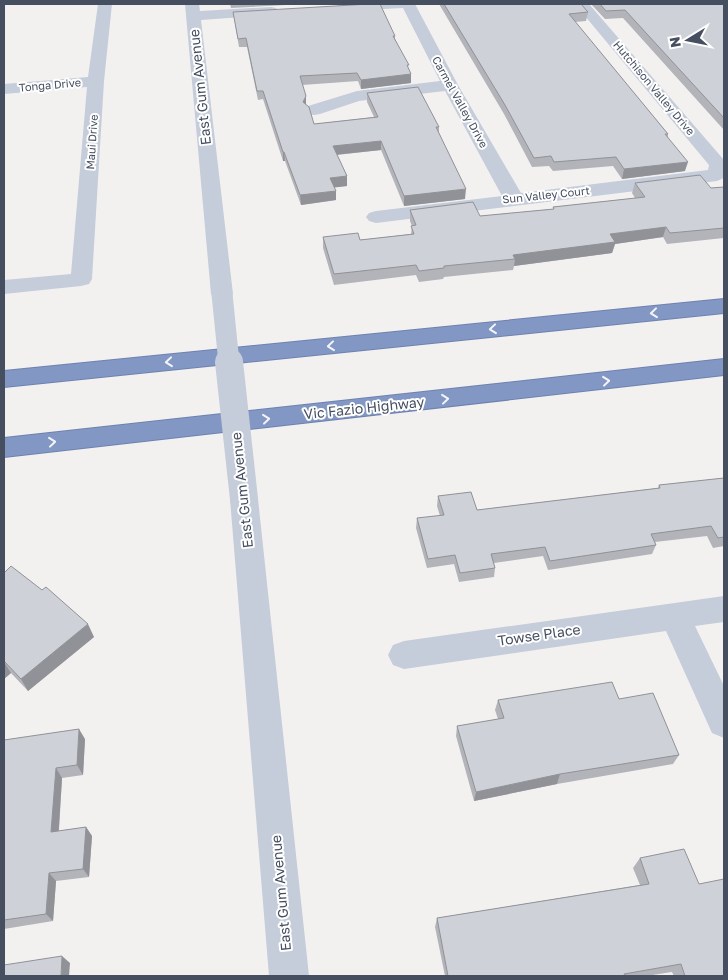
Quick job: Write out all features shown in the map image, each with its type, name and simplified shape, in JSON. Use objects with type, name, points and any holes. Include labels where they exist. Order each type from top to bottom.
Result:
[{"type":"highway","points":[[4,379],[717,305]]},
{"type":"highway","name":"Vic Fazio Highway","points":[[4,448],[722,368]]},
{"type":"street","name":"Maui Drive","points":[[4,287],[81,280],[96,81],[105,4]]},
{"type":"street","points":[[329,8],[408,4]]},
{"type":"street","name":"Carmel Valley Drive","points":[[408,4],[450,85],[514,199]]},
{"type":"street","name":"Hutchison Valley Drive","points":[[582,4],[718,164],[717,175]]},
{"type":"street","points":[[192,10],[290,10]]},
{"type":"street","name":"East Gum Avenue","points":[[192,10],[244,499],[289,976]]},
{"type":"street","name":"Tonga Drive","points":[[4,89],[96,81]]},
{"type":"street","points":[[314,110],[357,96],[450,85]]},
{"type":"street","name":"Sun Valley Court","points":[[376,217],[717,175]]},
{"type":"street","name":"Towse Place","points":[[404,655],[724,609]]},
{"type":"street","points":[[675,616],[724,722]]},
{"type":"building","points":[[380,4],[395,36],[393,36],[409,65],[407,65],[411,74],[361,80],[357,73],[300,76],[306,96],[303,102],[309,107],[314,124],[378,117],[367,93],[418,87],[439,127],[436,127],[466,189],[404,196],[381,141],[333,146],[347,176],[330,178],[336,191],[300,195],[283,152],[263,91],[257,91],[246,38],[238,39],[233,12]]},
{"type":"building","points":[[444,4],[581,4],[588,12],[569,14],[668,134],[665,134],[688,162],[624,169],[616,157],[554,162],[551,156],[534,158],[505,105]]},
{"type":"building","points":[[600,4],[724,4],[724,118],[625,10],[606,11]]},
{"type":"building","points":[[700,175],[711,188],[724,187],[724,228],[670,233],[666,227],[610,234],[615,242],[513,255],[515,259],[444,266],[444,268],[419,271],[416,265],[334,274],[323,237],[358,233],[360,240],[414,234],[411,226],[416,225],[410,210],[473,202],[480,216],[554,209],[553,207],[645,197],[635,183]]},
{"type":"building","points":[[724,478],[724,537],[718,538],[711,526],[651,534],[656,545],[550,561],[545,547],[491,554],[495,568],[460,573],[455,555],[428,559],[417,518],[444,515],[438,496],[471,492],[477,510],[660,488],[659,485]]},
{"type":"building","points":[[11,566],[42,590],[46,587],[88,624],[21,679],[4,661],[4,573]]},
{"type":"building","points":[[612,682],[619,699],[653,693],[679,755],[560,774],[476,792],[457,726],[504,718],[498,700]]},
{"type":"building","points":[[79,729],[77,765],[56,768],[51,832],[86,827],[83,869],[49,873],[46,914],[4,920],[4,740]]},
{"type":"building","points":[[684,849],[699,884],[724,879],[724,976],[685,976],[681,964],[624,974],[625,976],[448,976],[437,918],[649,884],[640,858]]},
{"type":"building","points":[[62,956],[61,976],[4,976],[4,965]]}]
